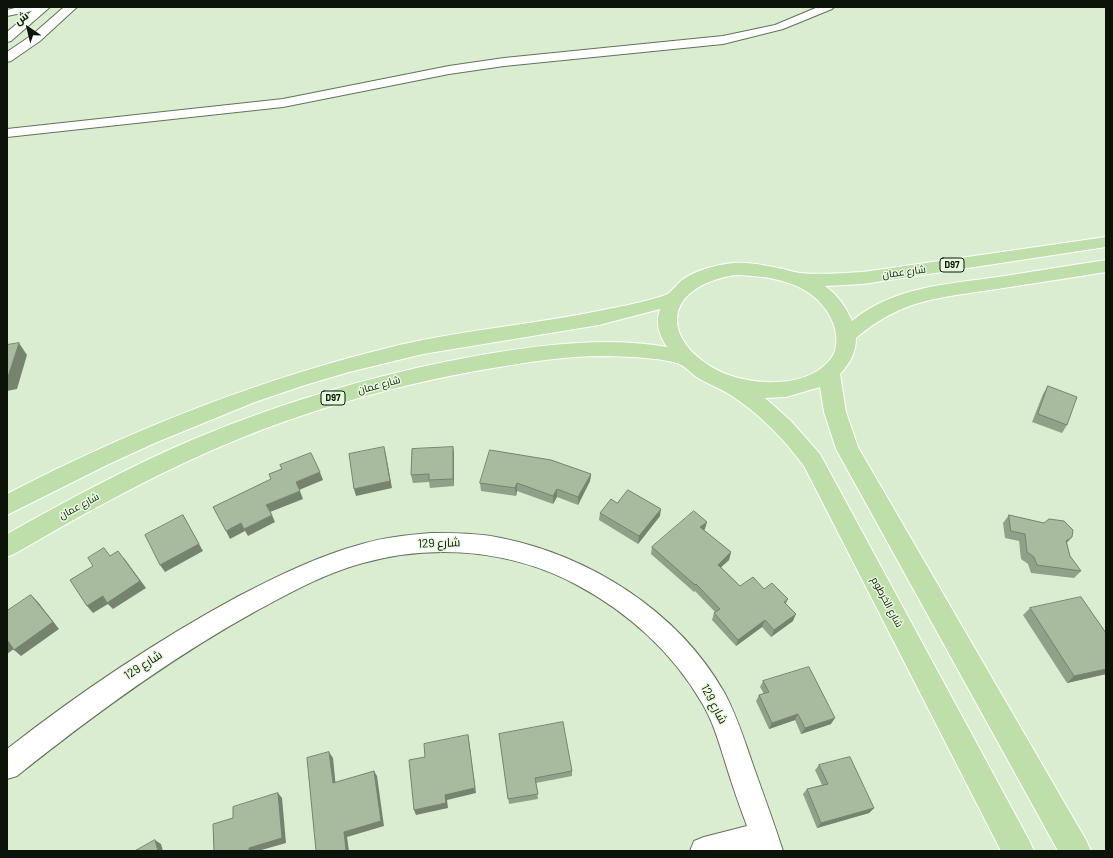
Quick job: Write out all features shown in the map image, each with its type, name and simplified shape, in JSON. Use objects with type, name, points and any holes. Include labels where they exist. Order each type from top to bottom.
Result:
[{"type":"main road","name":"شارع عمان","points":[[797,280],[863,278],[1106,242]]},
{"type":"main road","points":[[847,335],[860,323],[875,313],[919,295],[1106,266]]},
{"type":"main road","points":[[735,269],[756,269],[777,273],[797,280],[813,288],[837,309],[844,322],[847,335],[846,349],[840,362],[830,373],[813,382],[792,388],[777,390],[745,388],[722,381],[702,371],[685,358],[674,343],[668,328],[668,313],[673,299],[684,288],[698,278],[722,271],[735,269]]},
{"type":"main road","points":[[7,505],[91,462],[168,427],[225,405],[313,376],[356,363],[442,343],[588,320],[673,299]]},
{"type":"main road","name":"شارع عمان","points":[[7,546],[107,491],[201,446],[292,411],[380,384],[460,366],[564,350],[589,348],[638,350],[685,358]]},
{"type":"main road","points":[[830,373],[830,393],[834,411],[847,449],[1074,851]]},
{"type":"main road","name":"شارع الخرطوم","points":[[722,381],[755,401],[771,414],[800,444],[812,460],[1018,851]]},
{"type":"street","points":[[7,13],[36,7]]},
{"type":"street","points":[[8,33],[44,7]]},
{"type":"street","points":[[7,58],[36,38],[71,7]]},
{"type":"street","points":[[7,123],[258,98],[341,85],[467,60],[716,32],[758,24],[803,7]]},
{"type":"street","points":[[7,132],[283,103],[433,73],[499,63],[723,40],[779,27],[828,7]]},
{"type":"street","name":"شارع 129","points":[[7,766],[91,701],[158,655],[202,629],[275,590],[329,564],[383,548],[424,542],[465,542],[513,549],[559,564],[586,577],[611,593],[656,628],[693,668],[720,712],[767,843]]},
{"type":"street","points":[[704,851],[767,843]]},
{"type":"building","points":[[19,343],[8,377],[7,378],[7,345]]},
{"type":"building","points":[[1048,386],[1077,397],[1067,425],[1038,414]]},
{"type":"building","points":[[384,447],[390,481],[354,489],[349,454]]},
{"type":"building","points":[[453,447],[453,479],[429,480],[429,474],[411,475],[412,449]]},
{"type":"building","points":[[490,450],[551,460],[591,474],[578,497],[557,489],[553,496],[517,483],[515,488],[480,483]]},
{"type":"building","points":[[311,453],[320,472],[296,482],[300,491],[266,505],[272,515],[244,529],[241,523],[226,531],[213,507],[271,479],[269,474],[282,469],[280,465]]},
{"type":"building","points":[[628,490],[661,509],[639,536],[600,513],[611,499],[617,503]]},
{"type":"building","points":[[694,511],[707,522],[700,527],[731,552],[718,565],[740,586],[753,577],[764,589],[772,583],[788,599],[784,602],[796,614],[774,630],[765,620],[738,640],[714,613],[720,609],[696,584],[695,585],[652,547]]},
{"type":"building","points":[[183,515],[199,544],[160,565],[145,535]]},
{"type":"building","points":[[1009,515],[1044,523],[1049,519],[1064,521],[1073,530],[1072,537],[1066,541],[1070,556],[1081,571],[1037,565],[1034,557],[1027,552],[1025,534],[1011,531]]},
{"type":"building","points":[[104,548],[110,556],[118,551],[140,581],[107,603],[103,596],[87,606],[70,580],[93,566],[88,558]]},
{"type":"building","points":[[31,595],[53,622],[14,650],[8,641],[7,642],[7,611]]},
{"type":"building","points":[[1081,597],[1106,633],[1106,669],[1074,676],[1030,608]]},
{"type":"building","points":[[809,667],[835,718],[805,728],[798,714],[772,723],[759,695],[769,692],[763,681]]},
{"type":"building","points":[[563,722],[572,771],[535,778],[538,794],[508,799],[499,734]]},
{"type":"building","points":[[468,735],[475,788],[445,795],[446,803],[414,810],[409,760],[425,757],[424,744]]},
{"type":"building","points":[[329,752],[333,783],[374,771],[381,821],[344,832],[346,850],[316,851],[307,758]]},
{"type":"building","points":[[850,757],[874,808],[821,823],[807,789],[828,784],[819,765]]},
{"type":"building","points":[[278,793],[282,838],[249,848],[249,851],[214,851],[213,824],[233,818],[233,807]]},
{"type":"building","points":[[155,840],[158,851],[135,851]]}]
